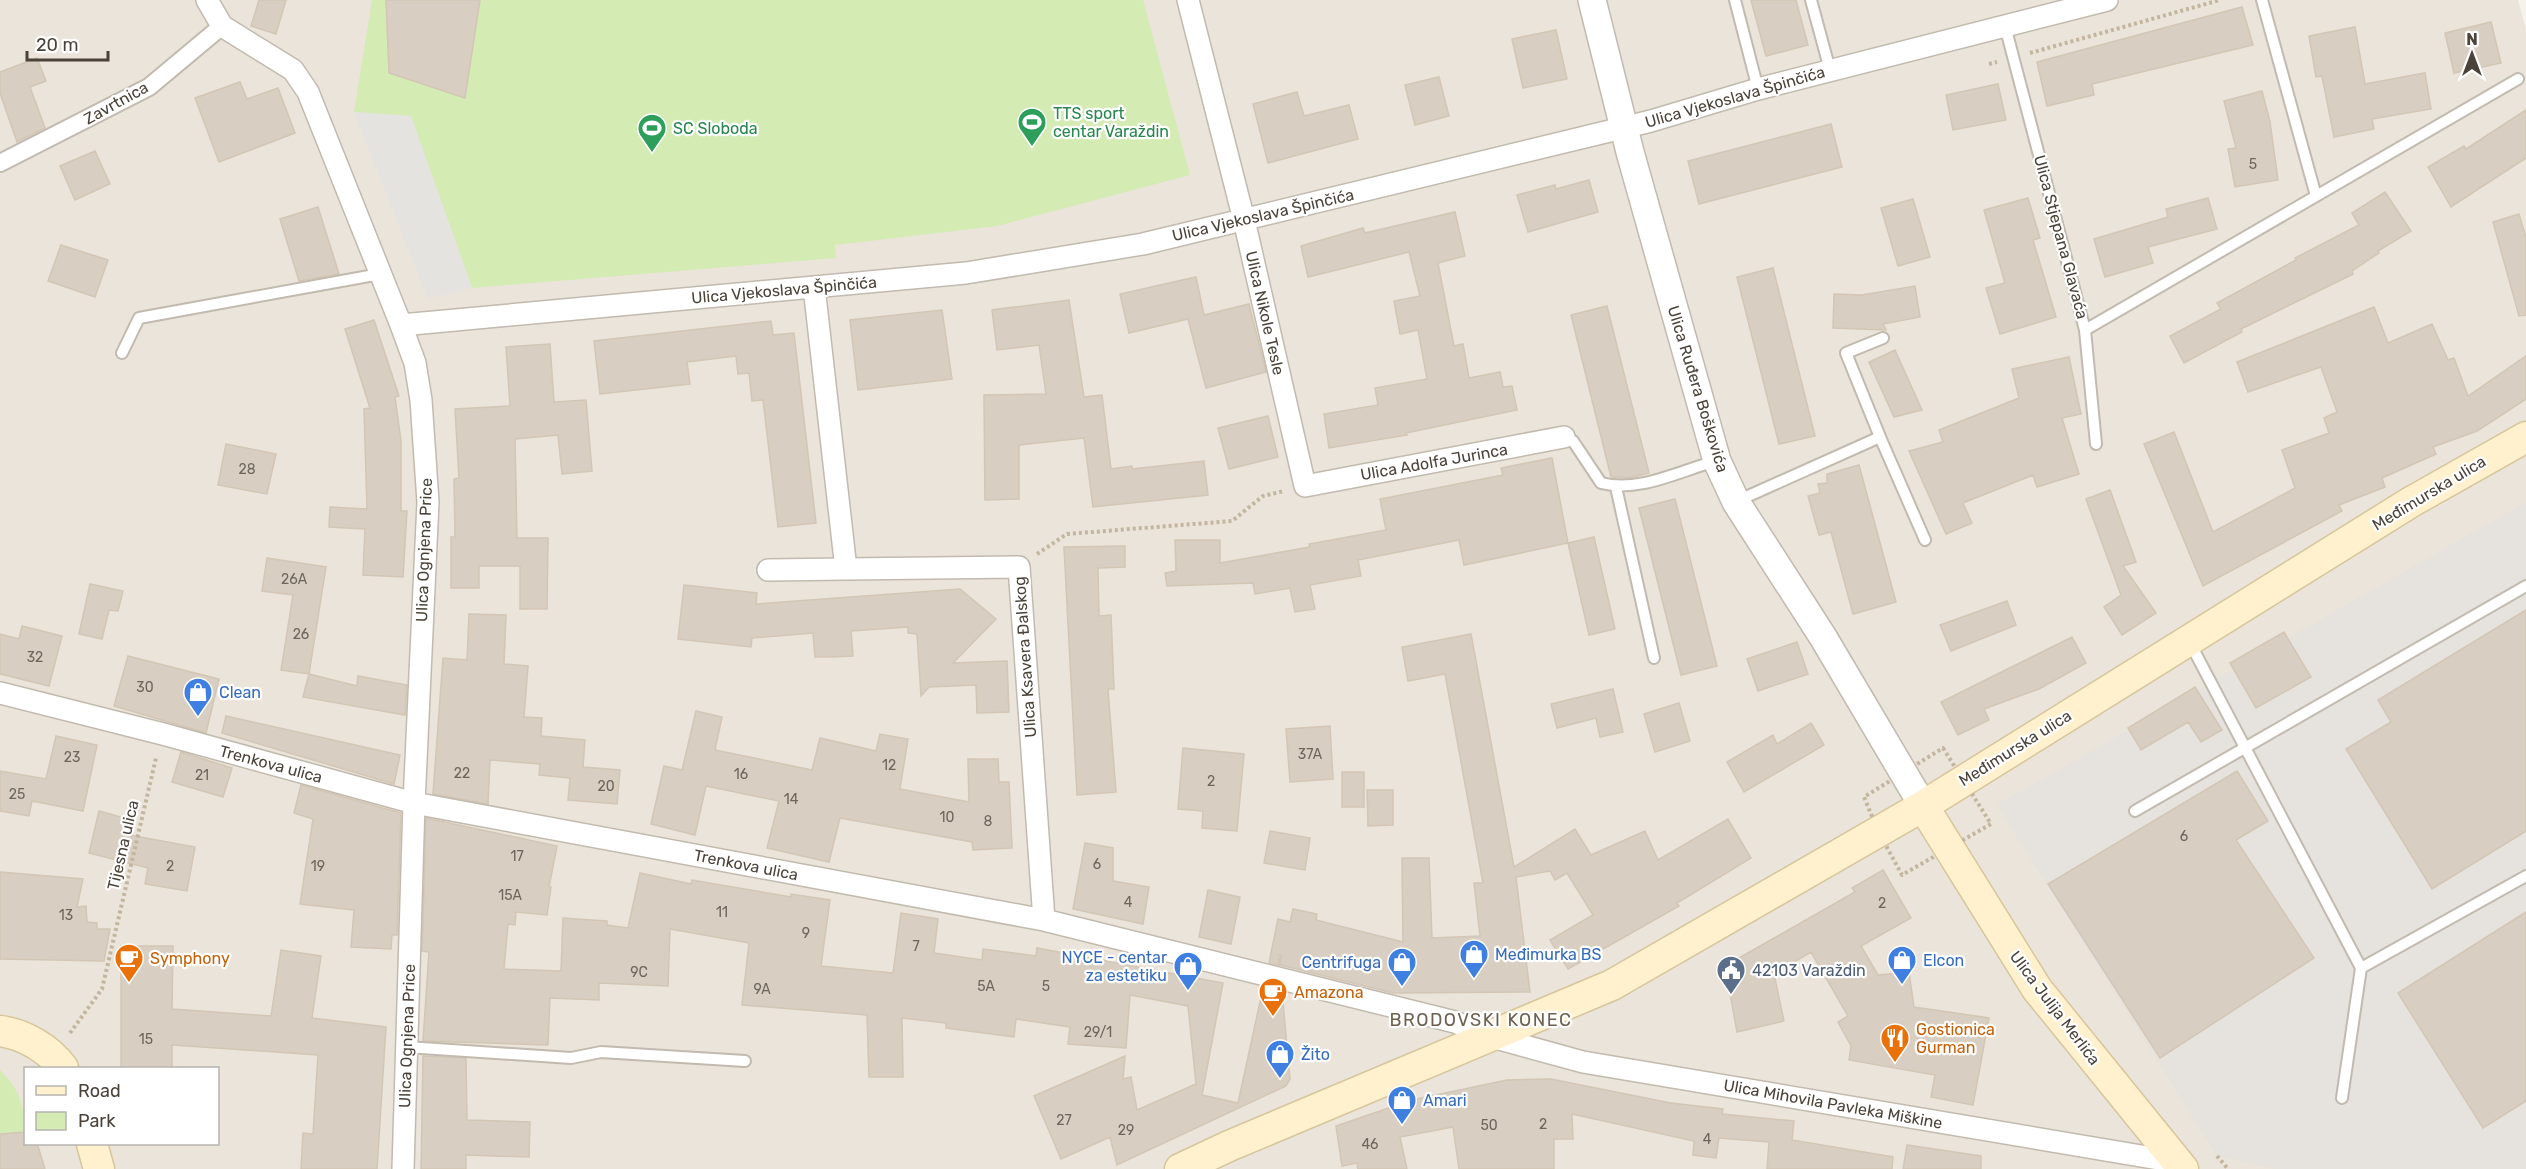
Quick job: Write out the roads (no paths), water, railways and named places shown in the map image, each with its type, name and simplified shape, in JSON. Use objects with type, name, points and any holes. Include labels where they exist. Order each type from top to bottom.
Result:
[{"type":"main road","name":"Međimurska ulica","points":[[1180,1169],[1612,985],[1923,806],[2410,502],[2526,436]]},
{"type":"main road","name":"Ulica Julija Merlića","points":[[1923,806],[2037,989],[2180,1165]]},
{"type":"main road","points":[[0,1031],[11,1033],[58,1062]]},
{"type":"main road","points":[[93,1145],[99,1169]]},
{"type":"street","name":"Ulica Ognjena Price","points":[[207,0],[222,27],[293,70],[308,92],[415,363],[422,400],[428,502],[414,803],[403,1169]]},
{"type":"street","name":"Ulica Nikole Tesle","points":[[1188,0],[1244,220],[1305,486]]},
{"type":"street","name":"Ulica Ruđera Boškovića","points":[[1592,0],[1624,128],[1717,461],[1736,502],[1823,637],[1923,806]]},
{"type":"street","name":"Ulica Vjekoslava Špinčića","points":[[401,326],[966,273],[1143,244],[1624,128],[1758,89],[2107,0]]},
{"type":"street","name":"Zavrtnica","points":[[0,163],[149,87],[222,27]]},
{"type":"street","points":[[814,287],[846,569]]},
{"type":"street","name":"Ulica Adolfa Jurinca","points":[[1305,486],[1564,437]]},
{"type":"street","name":"Ulica Ksavera Đalskog","points":[[768,570],[1019,567],[1044,920]]},
{"type":"street","name":"Trenkova ulica","points":[[0,693],[163,734],[414,803],[1044,920],[1455,1022],[1492,1037]]},
{"type":"street","name":"Ulica Mihovila Pavleka Miškine","points":[[1492,1037],[1583,1062],[2180,1165]]},
{"type":"lane","points":[[1735,0],[1758,89]]},
{"type":"lane","points":[[1811,0],[1830,70]]},
{"type":"lane","points":[[2262,0],[2316,196]]},
{"type":"lane","name":"Ulica Stjepana Glavaća","points":[[2005,27],[2085,330],[2518,79]]},
{"type":"lane","points":[[122,353],[139,318],[380,274]]},
{"type":"lane","points":[[2085,330],[2096,444]]},
{"type":"lane","points":[[1883,338],[1846,353],[1925,540]]},
{"type":"lane","points":[[1736,502],[1880,436]]},
{"type":"lane","points":[[1564,437],[1573,441],[1601,483],[1616,487],[1638,485],[1717,461]]},
{"type":"lane","points":[[1616,487],[1654,658]]},
{"type":"lane","points":[[2135,811],[2526,586]]},
{"type":"lane","points":[[2189,641],[2361,968],[2342,1098]]},
{"type":"lane","points":[[2361,968],[2526,876]]},
{"type":"lane","points":[[407,1047],[571,1058],[601,1052],[745,1061]]},
{"type":"place","name":"TTS sport centar Varaždin","points":[[1032,148]]},
{"type":"place","name":"SC Sloboda","points":[[652,154]]},
{"type":"place","name":"Clean","points":[[198,718]]},
{"type":"place","name":"Međimurka BS","points":[[1474,980]]},
{"type":"place","name":"Symphony","points":[[129,984]]},
{"type":"place","name":"Elcon","points":[[1902,986]]},
{"type":"place","name":"Centrifuga","points":[[1402,988]]},
{"type":"place","name":"NYCE - centar za estetiku","points":[[1188,992]]},
{"type":"place","name":"42103 Varaždin","points":[[1731,996]]},
{"type":"place","name":"Amazona","points":[[1273,1018]]},
{"type":"place","name":"Gostionica Gurman","points":[[1895,1064]]},
{"type":"place","name":"Žito","points":[[1280,1080]]},
{"type":"place","name":"Amari","points":[[1402,1126]]},
{"type":"district","name":"BRODOVSKI KONEC","points":[[1481,1020]]}]
